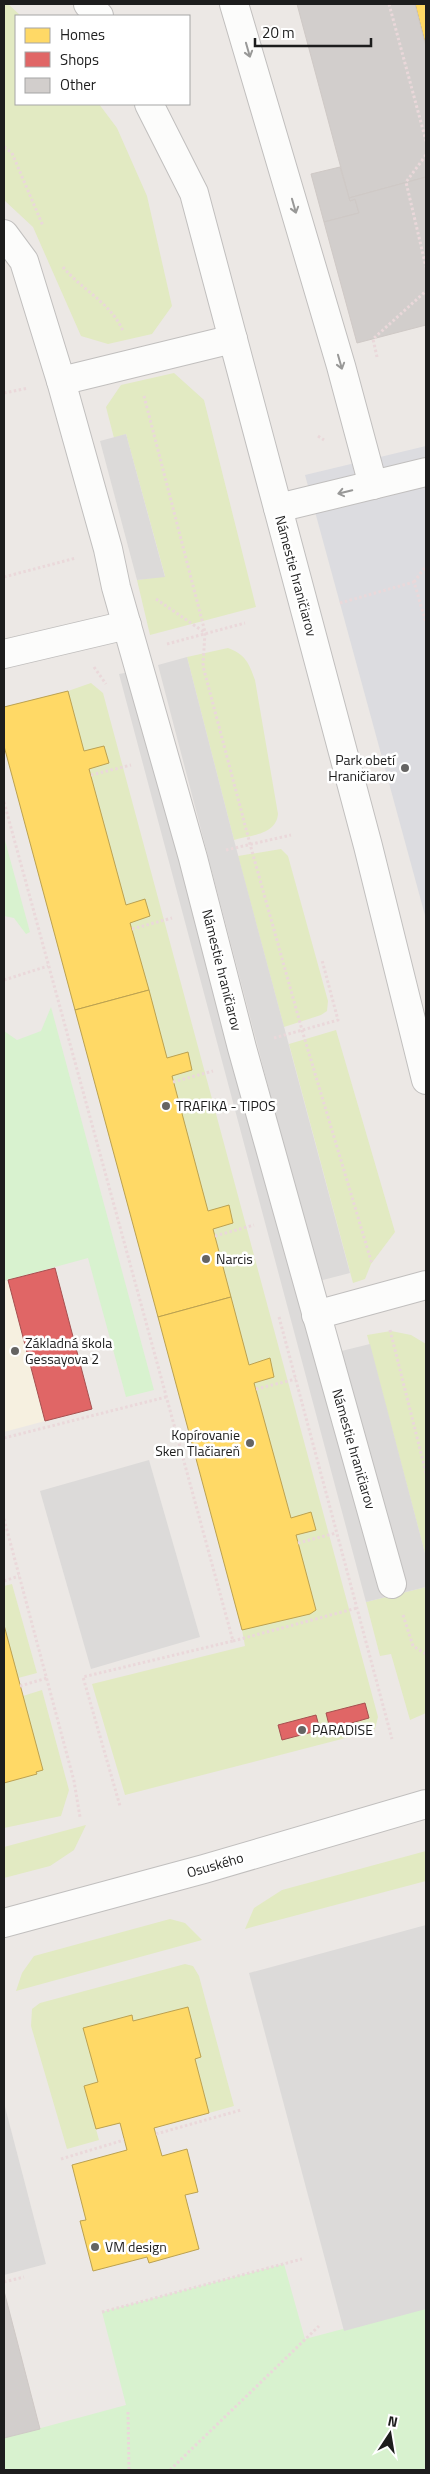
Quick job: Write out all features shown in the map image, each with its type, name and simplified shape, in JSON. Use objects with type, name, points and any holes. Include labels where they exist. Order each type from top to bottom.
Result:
[{"type":"street","points":[[88,4],[97,15]]},
{"type":"street","points":[[234,4],[341,366],[373,485]]},
{"type":"street","name":"Námestie hraničiarov","points":[[150,105],[194,193],[368,846],[426,1080]]},
{"type":"street","name":"Námestie hraničiarov","points":[[4,234],[24,261],[61,381],[108,549],[134,654],[193,858],[242,1048],[392,1584]]},
{"type":"street","points":[[61,381],[233,339]]},
{"type":"street","name":"Námestie hraničiarov","points":[[278,508],[426,472]]},
{"type":"street","points":[[4,654],[127,625]]},
{"type":"street","points":[[316,1314],[426,1286]]},
{"type":"street","name":"Osuského","points":[[4,1923],[426,1804]]},
{"type":"path","points":[[389,4],[426,141]]},
{"type":"path","points":[[4,147],[12,153],[47,235]]},
{"type":"path","points":[[426,154],[406,182],[426,267]]},
{"type":"path","points":[[59,262],[76,282],[108,306],[120,324],[135,363],[205,632],[203,666],[302,1030],[382,1297],[426,1473]]},
{"type":"path","points":[[377,360],[372,339],[426,291]]},
{"type":"path","points":[[4,577],[108,549]]},
{"type":"path","points":[[340,603],[414,582],[426,566]]},
{"type":"path","points":[[414,582],[426,623]]},
{"type":"path","points":[[152,596],[205,632]]},
{"type":"path","points":[[134,654],[205,632],[245,624]]},
{"type":"path","points":[[91,776],[131,765]]},
{"type":"path","points":[[4,802],[233,1641]]},
{"type":"path","points":[[193,858],[291,835]]},
{"type":"path","points":[[132,929],[172,918]]},
{"type":"path","points":[[242,1048],[338,1020],[322,960]]},
{"type":"path","points":[[4,980],[48,966]]},
{"type":"path","points":[[173,1082],[213,1072]]},
{"type":"path","points":[[215,1236],[254,1225]]},
{"type":"path","points":[[256,1389],[296,1379]]},
{"type":"path","points":[[4,1438],[166,1397]]},
{"type":"path","points":[[4,1519],[4,1525],[74,1781],[80,1817]]},
{"type":"path","points":[[298,1543],[336,1533]]},
{"type":"path","points":[[4,1580],[19,1576]]},
{"type":"path","points":[[392,1584],[413,1646],[426,1654]]},
{"type":"path","points":[[120,1806],[83,1677],[233,1641],[357,1608]]},
{"type":"path","points":[[20,1686],[47,1678]]},
{"type":"path","points":[[156,2134],[241,2110]]},
{"type":"path","points":[[60,2159],[124,2140]]},
{"type":"path","points":[[102,2312],[302,2260]]},
{"type":"path","points":[[4,2282],[24,2276]]},
{"type":"path","points":[[170,2470],[319,2326]]},
{"type":"path","points":[[128,2412],[129,2470]]},
{"type":"shaded area","points":[[126,434],[165,577],[137,580],[100,441]]},
{"type":"shaded area","name":"Park obetí Hraničiarov","points":[[426,446],[426,919],[305,475]]},
{"type":"shaded area","points":[[187,657],[350,1273],[319,1281],[158,665]]},
{"type":"shaded area","points":[[135,671],[321,1356],[370,1344],[426,1557],[426,1587],[366,1602],[119,674]]},
{"type":"shaded area","name":"Základná škola Gessayova 2","points":[[8,1280],[45,1421],[4,1432],[4,1281]]},
{"type":"shaded area","points":[[149,1460],[200,1637],[91,1669],[40,1491]]},
{"type":"shaded area","points":[[426,1925],[426,2309],[344,2331],[249,1973]]},
{"type":"shaded area","points":[[4,2103],[46,2264],[4,2275]]},
{"type":"green space","points":[[4,4],[8,4],[20,15],[15,15],[15,105],[100,105],[117,128],[147,196],[172,306],[152,334],[108,344],[81,336],[33,227],[4,200]]},
{"type":"green space","points":[[174,373],[204,400],[256,607],[150,635],[137,580],[165,576],[126,434],[114,438],[106,407],[121,385]]},
{"type":"green space","points":[[228,648],[239,653],[246,660],[255,680],[278,814],[273,826],[268,830],[234,840],[187,657]]},
{"type":"green space","points":[[91,683],[103,693],[378,1717],[375,1729],[365,1733],[125,1795],[92,1684],[245,1646],[242,1630],[316,1609],[254,1383],[274,1377],[270,1359],[249,1365],[213,1229],[233,1223],[229,1206],[208,1211],[130,923],[150,916],[145,900],[126,905],[89,769],[109,763],[104,746],[84,751],[68,691]]},
{"type":"green space","points":[[4,837],[30,932],[26,934],[14,918],[4,916]]},
{"type":"green space","points":[[281,849],[288,856],[328,1001],[327,1011],[321,1015],[284,1027],[238,856]]},
{"type":"green space","points":[[51,1007],[154,1390],[126,1397],[88,1258],[4,1281],[4,1031],[17,1040],[41,1031]]},
{"type":"green space","points":[[336,1030],[395,1232],[371,1264],[365,1279],[353,1283],[289,1044]]},
{"type":"green space","points":[[391,1331],[411,1335],[426,1344],[426,1557],[367,1335]]},
{"type":"green space","points":[[12,1584],[37,1673],[18,1678],[4,1625],[4,1586]]},
{"type":"green space","points":[[426,1587],[426,1713],[410,1720],[391,1654],[380,1656],[366,1602]]},
{"type":"green space","points":[[42,1690],[69,1790],[61,1816],[4,1828],[4,1783],[37,1774],[36,1772],[43,1770],[23,1696]]},
{"type":"green space","points":[[86,1825],[74,1850],[50,1866],[4,1878],[4,1847]]},
{"type":"green space","points":[[426,1851],[426,1881],[245,1929],[254,1908],[282,1890]]},
{"type":"green space","points":[[170,1919],[185,1923],[202,1940],[16,1991],[22,1973],[34,1956]]},
{"type":"green space","points":[[185,1964],[193,1966],[199,1976],[234,2106],[209,2113],[195,2059],[200,2057],[188,2007],[133,2021],[132,2016],[84,2028],[98,2082],[84,2086],[99,2140],[67,2149],[31,2026],[32,2009],[40,2003]]},
{"type":"green space","points":[[284,2264],[305,2339],[426,2307],[426,2470],[4,2470],[4,2438],[126,2405],[102,2312]]},
{"type":"building: Homes","points":[[415,4],[426,4],[426,47]]},
{"type":"building: Homes","points":[[68,691],[84,751],[104,746],[109,763],[89,769],[126,905],[145,899],[150,916],[130,923],[149,990],[75,1010],[4,746],[4,707]]},
{"type":"building: Homes","points":[[149,990],[167,1058],[188,1052],[192,1070],[172,1076],[208,1211],[229,1205],[233,1223],[213,1229],[231,1297],[158,1317],[75,1010]]},
{"type":"building: Homes","points":[[231,1297],[249,1365],[270,1358],[274,1377],[254,1383],[291,1518],[311,1512],[316,1530],[296,1535],[316,1610],[310,1614],[242,1630],[158,1317]]},
{"type":"building: Homes","points":[[4,1625],[43,1770],[36,1772],[37,1774],[4,1783]]},
{"type":"building: Homes","points":[[188,2007],[201,2057],[195,2059],[209,2113],[154,2128],[162,2156],[187,2149],[198,2192],[185,2195],[199,2249],[149,2263],[147,2257],[93,2271],[80,2221],[86,2220],[72,2165],[127,2150],[120,2123],[96,2129],[84,2086],[98,2082],[83,2028],[132,2015],[133,2021]]},
{"type":"building: Shops","points":[[55,1268],[92,1409],[45,1421],[8,1280]]},
{"type":"building: Shops","points":[[365,1703],[369,1718],[330,1729],[326,1713]]},
{"type":"building: Shops","points":[[316,1715],[320,1730],[282,1740],[278,1725]]},
{"type":"building: Other","points":[[297,4],[415,4],[426,47],[426,177],[349,198]]},
{"type":"building: Other","points":[[340,167],[350,201],[355,199],[359,213],[324,222],[311,174]]},
{"type":"building: Other","points":[[426,177],[426,325],[357,343],[324,222],[359,213],[355,199],[350,201],[349,198]]},
{"type":"building: Other","points":[[4,2291],[40,2429],[4,2438]]},
{"type":"place","name":"Park obetí Hraničiarov","points":[[405,768]]},
{"type":"place","name":"TRAFIKA - TIPOS","points":[[166,1106]]},
{"type":"place","name":"Narcis","points":[[206,1259]]},
{"type":"place","name":"Základná škola Gessayova 2","points":[[15,1351]]},
{"type":"place","name":"Kopírovanie Sken Tlačiareň","points":[[250,1443]]},
{"type":"place","name":"PARADISE","points":[[302,1730]]},
{"type":"place","name":"VM design","points":[[95,2247]]}]
